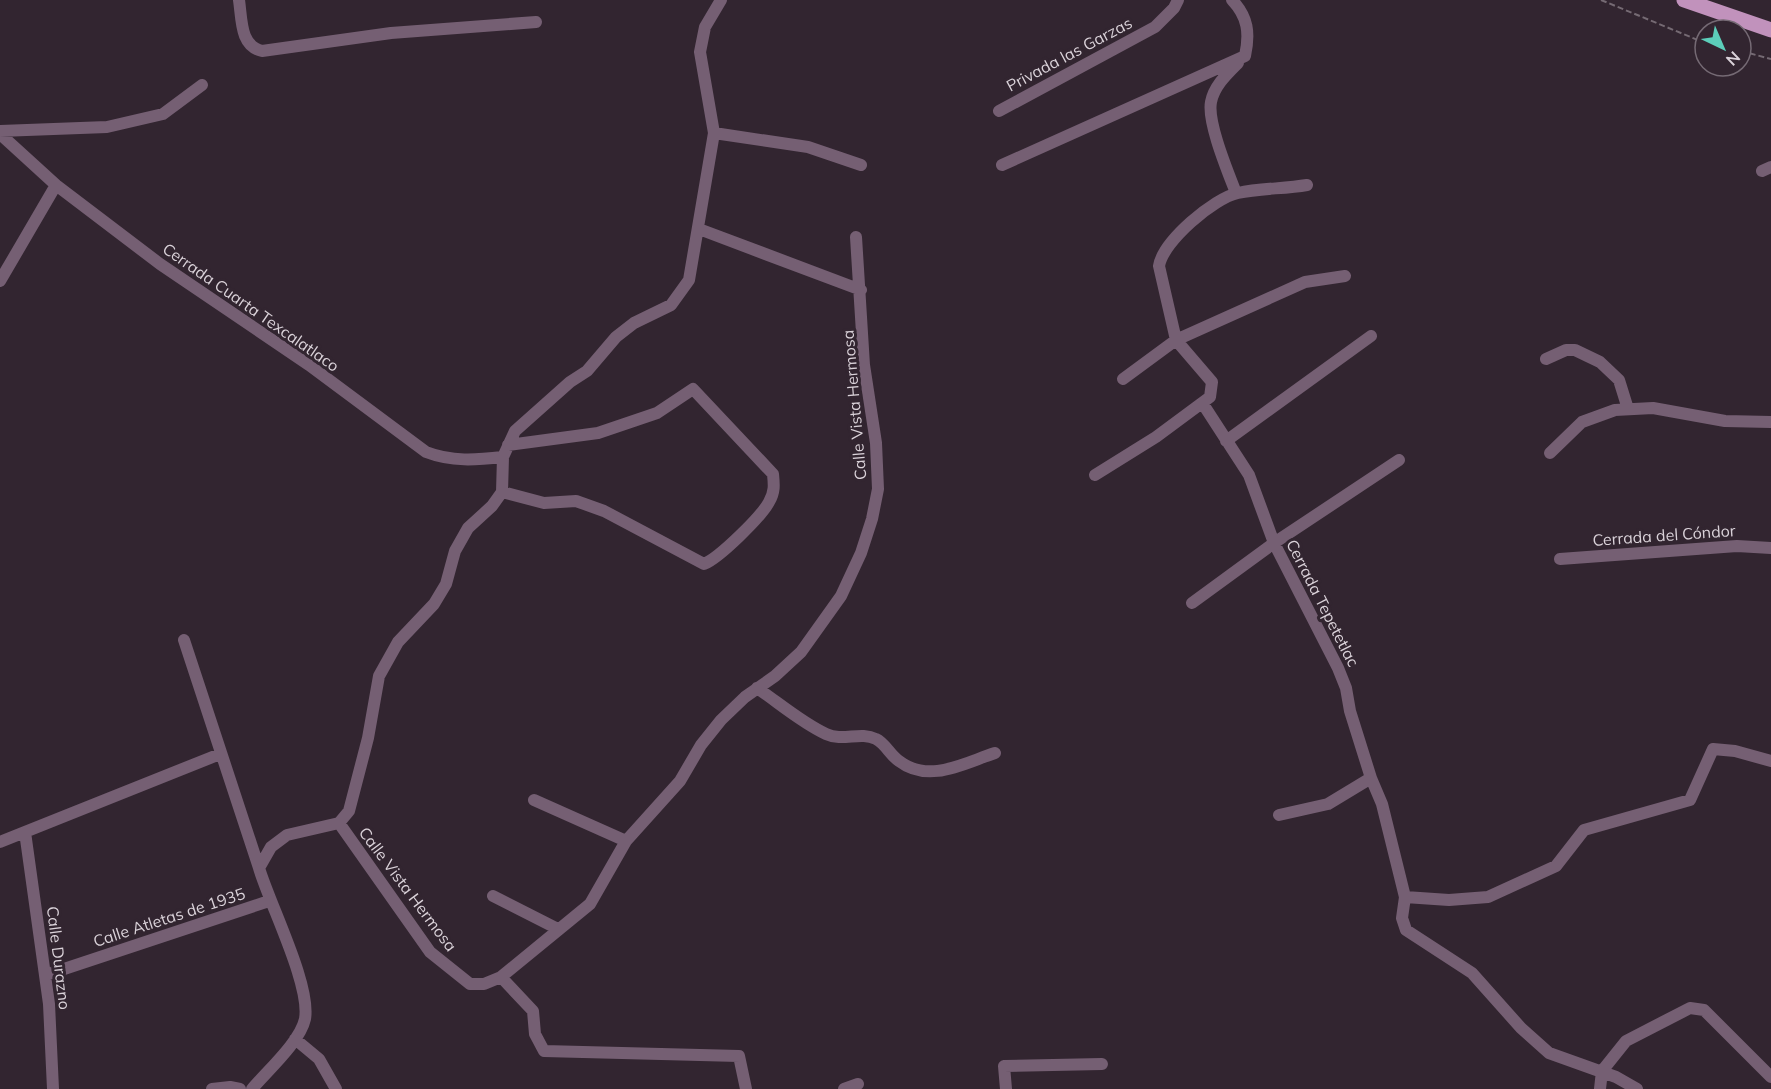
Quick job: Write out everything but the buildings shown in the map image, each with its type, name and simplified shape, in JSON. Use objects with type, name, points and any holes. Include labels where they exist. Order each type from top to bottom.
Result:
[{"type":"main road","points":[[1684,0],[1771,30]]},
{"type":"street","points":[[239,0],[246,43],[252,49],[262,51],[391,33],[536,22]]},
{"type":"street","points":[[259,868],[271,847],[287,835],[339,823],[349,811],[368,738],[379,676],[398,642],[434,604],[446,584],[455,551],[468,528],[492,506],[502,492],[504,457],[508,445],[525,420],[587,371],[616,337],[634,323],[671,305],[689,280],[714,133],[700,52],[705,27],[721,0]]},
{"type":"street","name":"Privada las Garzas","points":[[999,111],[1155,27],[1174,8],[1178,0]]},
{"type":"street","points":[[1232,0],[1247,23],[1249,39],[1245,56],[1221,79],[1210,102],[1217,141],[1236,193]]},
{"type":"street","points":[[1002,165],[1245,56]]},
{"type":"street","points":[[0,132],[107,127],[163,114],[202,85]]},
{"type":"street","name":"Cerrada Cuarta Texcalatlaco","points":[[0,132],[56,185],[160,264],[309,365],[426,452],[443,459],[462,461],[504,457]]},
{"type":"street","points":[[714,133],[808,147],[861,165]]},
{"type":"street","points":[[0,281],[56,185]]},
{"type":"street","points":[[1095,475],[1203,404],[1210,397],[1212,382],[1176,340],[1159,266],[1160,259],[1180,229],[1236,193],[1307,185]]},
{"type":"street","points":[[699,229],[861,290]]},
{"type":"street","name":"Calle Vista Hermosa","points":[[339,823],[430,952],[449,970],[470,984],[484,984],[501,977],[590,904],[626,840],[680,781],[701,745],[721,720],[801,652],[825,621],[841,596],[861,553],[872,519],[878,489],[876,443],[864,365],[856,237]]},
{"type":"street","points":[[1123,379],[1176,340],[1305,282],[1345,276]]},
{"type":"street","points":[[1226,441],[1371,336]]},
{"type":"street","points":[[1546,358],[1566,350],[1575,350],[1600,362],[1619,380],[1628,409]]},
{"type":"street","points":[[502,492],[544,504],[576,501],[604,511],[704,564],[716,559],[769,503],[775,489],[773,474],[693,389],[657,413],[598,433],[508,445]]},
{"type":"street","name":"Cerrada Tepetetlac","points":[[1203,404],[1249,475],[1274,543],[1342,678],[1371,778],[1382,804],[1405,897],[1402,918],[1406,930],[1472,973],[1521,1028],[1549,1053],[1602,1071]]},
{"type":"street","points":[[1550,453],[1582,422],[1595,415],[1628,409],[1653,408],[1725,421],[1771,422]]},
{"type":"street","points":[[1192,603],[1274,543],[1399,460]]},
{"type":"street","name":"Cerrada del Cóndor","points":[[1560,559],[1737,546],[1771,548]]},
{"type":"street","points":[[184,640],[269,901],[304,996],[305,1020],[295,1039],[252,1089]]},
{"type":"street","points":[[757,688],[826,734],[840,738],[861,735],[877,739],[898,761],[918,772],[942,771],[995,753]]},
{"type":"street","points":[[1405,897],[1449,900],[1488,897],[1516,887],[1556,866],[1584,830],[1690,800],[1713,749],[1735,751],[1771,762]]},
{"type":"street","points":[[0,842],[220,754]]},
{"type":"street","points":[[1279,815],[1328,804],[1371,778]]},
{"type":"street","points":[[534,800],[626,840]]},
{"type":"street","name":"Calle Durazno","points":[[24,832],[46,975],[53,1089]]},
{"type":"street","points":[[493,896],[558,929]]},
{"type":"street","name":"Calle Atletas de 1935","points":[[46,975],[269,901]]},
{"type":"street","points":[[501,977],[532,1011],[536,1034],[544,1051],[739,1056],[746,1089]]},
{"type":"street","points":[[1600,1089],[1602,1071],[1626,1041],[1690,1008],[1704,1010],[1771,1077]]},
{"type":"street","points":[[295,1039],[319,1059],[336,1089]]},
{"type":"street","points":[[1006,1089],[1004,1066],[1102,1064]]},
{"type":"street","points":[[1602,1071],[1637,1089]]},
{"type":"street","points":[[844,1089],[858,1084]]},
{"type":"street","points":[[212,1089],[230,1086],[240,1089]]},
{"type":"path","points":[[1601,0],[1693,38]]},
{"type":"path","points":[[1753,54],[1771,59]]}]
